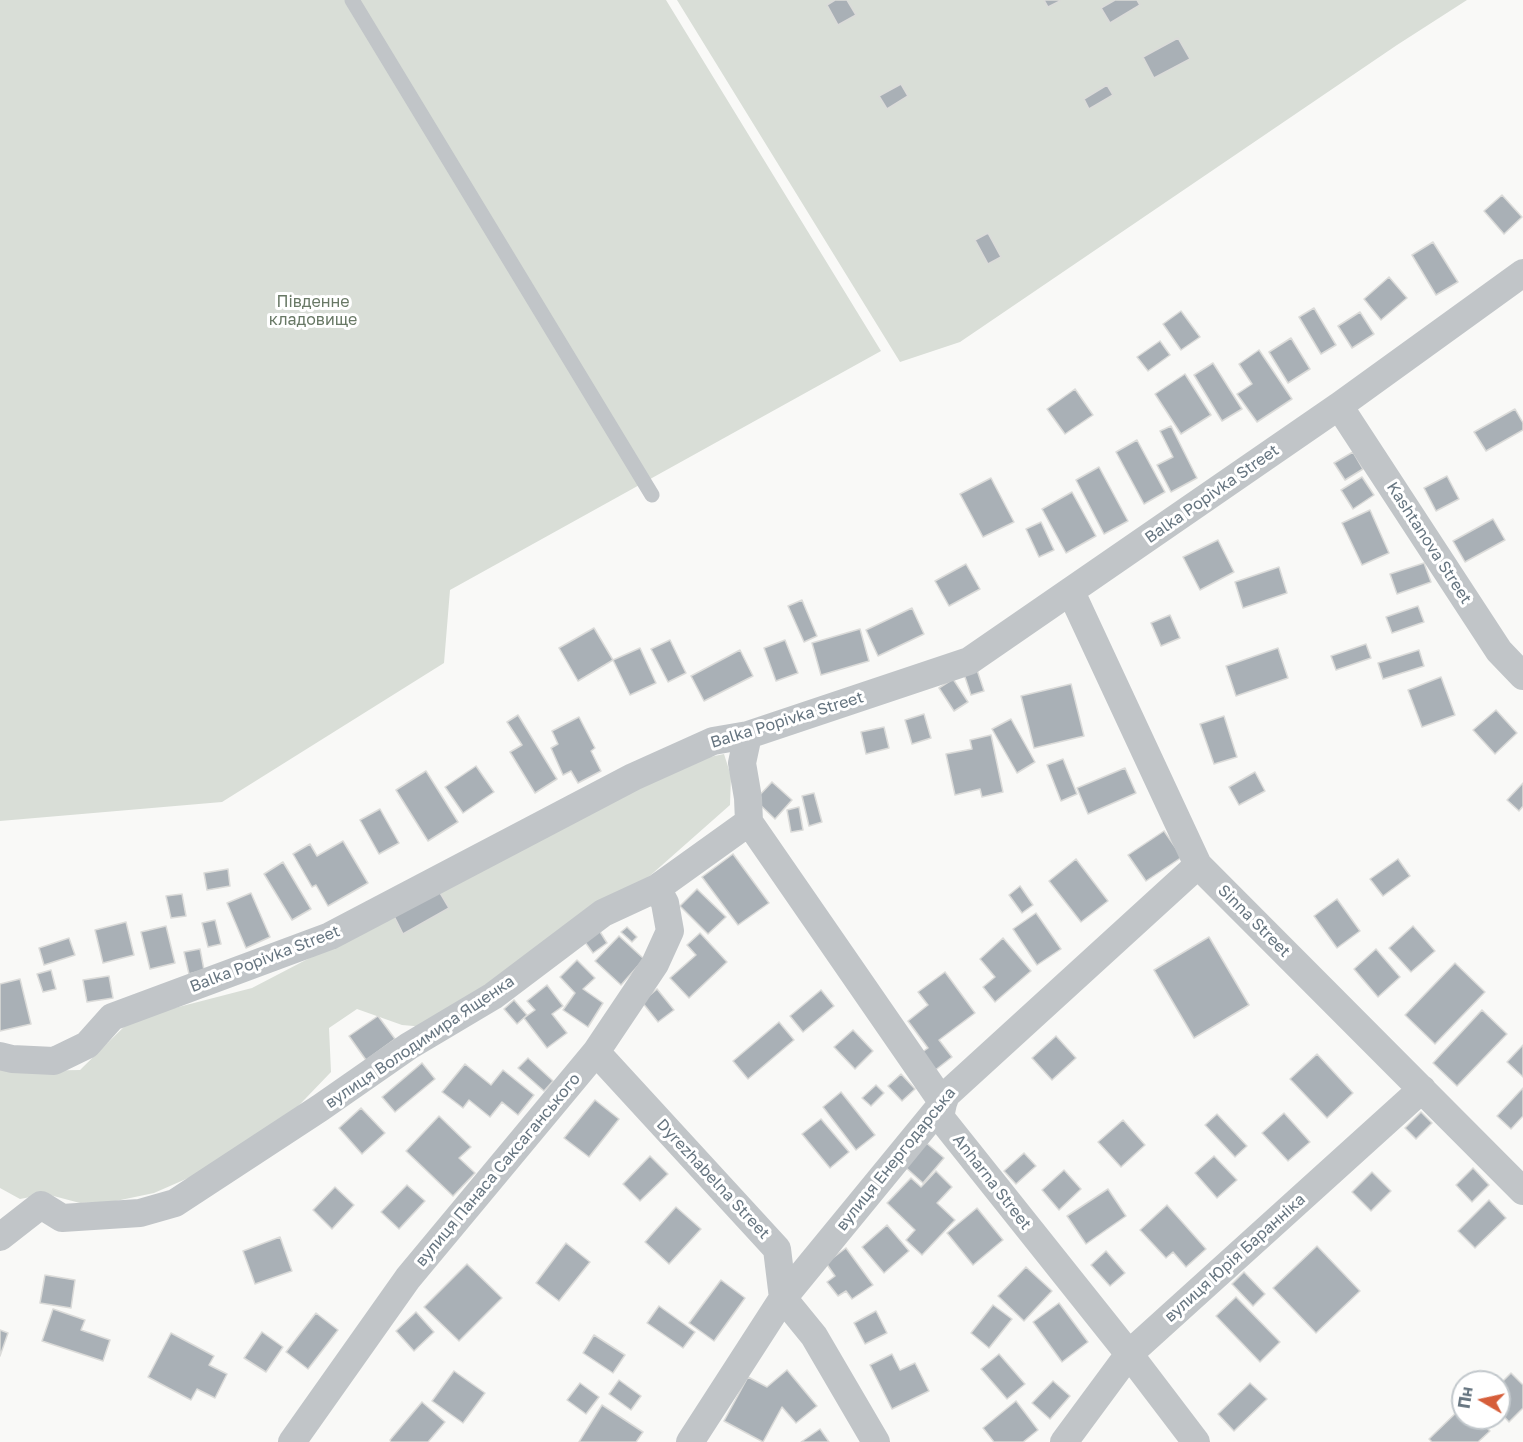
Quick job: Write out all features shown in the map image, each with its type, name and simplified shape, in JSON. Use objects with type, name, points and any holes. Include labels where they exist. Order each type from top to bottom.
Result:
[{"type":"street","name":"Balka Popivka Street","points":[[0,1056],[12,1059],[54,1061],[87,1045],[112,1017],[330,936],[633,777],[713,741],[748,735],[969,661],[1339,406],[1523,273]]},
{"type":"street","name":"Kashtanova Street","points":[[1339,406],[1499,651],[1523,676]]},
{"type":"street","name":"Sinna Street","points":[[1071,592],[1198,865],[1523,1191]]},
{"type":"street","points":[[748,735],[742,763],[748,798],[749,822]]},
{"type":"street","name":"вулиця Володимира Ященка","points":[[0,1237],[42,1204],[62,1218],[140,1213],[175,1203],[320,1108],[409,1046],[493,996],[603,913],[657,888],[749,822]]},
{"type":"street","name":"Anharna Street","points":[[749,822],[943,1103],[940,1117],[1196,1442]]},
{"type":"street","name":"вулиця Енергодарська","points":[[690,1442],[783,1298],[943,1103],[946,1095],[1198,865]]},
{"type":"street","name":"вулиця Панаса Саксаганського","points":[[292,1442],[408,1278],[596,1052],[655,964],[670,931],[665,903],[657,888]]},
{"type":"street","name":"Dyrezhabelna Street","points":[[596,1052],[777,1249],[783,1298]]},
{"type":"street","name":"вулиця Юрія Баранніка","points":[[1064,1442],[1128,1354],[1422,1089]]},
{"type":"street","points":[[783,1298],[814,1336],[876,1442]]},
{"type":"lane","points":[[352,0],[652,495]]},
{"type":"green space","name":"Південне кладовище","points":[[0,0],[666,0],[881,351],[450,590],[444,663],[222,802],[0,821]]},
{"type":"green space","points":[[677,0],[1467,0],[1397,45],[960,342],[900,362]]},
{"type":"green space","points":[[724,754],[731,776],[730,805],[644,881],[425,1027],[402,1025],[357,1009],[329,1028],[331,1072],[281,1124],[202,1172],[154,1193],[111,1202],[80,1203],[46,1194],[20,1199],[0,1188],[0,1065],[27,1071],[80,1070],[132,1019],[252,988],[686,762]]},
{"type":"building","points":[[835,0],[847,0],[856,15],[838,25],[827,5]]},
{"type":"building","points":[[1044,0],[1059,0],[1060,1],[1048,7]]},
{"type":"building","points":[[1115,0],[1137,0],[1140,5],[1110,23],[1101,8]]},
{"type":"building","points":[[1178,38],[1190,59],[1154,78],[1143,57]]},
{"type":"building","points":[[901,84],[908,96],[887,109],[879,96]]},
{"type":"building","points":[[1107,85],[1113,95],[1089,109],[1084,99]]},
{"type":"building","points":[[1502,195],[1522,217],[1504,234],[1484,211]]},
{"type":"building","points":[[988,233],[1001,257],[988,264],[975,240]]},
{"type":"building","points":[[1433,242],[1458,282],[1436,295],[1412,255]]},
{"type":"building","points":[[1389,277],[1407,298],[1381,320],[1364,299]]},
{"type":"building","points":[[1314,308],[1336,345],[1321,354],[1299,317]]},
{"type":"building","points":[[1181,311],[1200,337],[1181,350],[1163,324]]},
{"type":"building","points":[[1360,312],[1374,334],[1352,348],[1338,326]]},
{"type":"building","points":[[1291,338],[1310,369],[1288,383],[1269,352]]},
{"type":"building","points":[[1160,341],[1170,355],[1148,371],[1137,357]]},
{"type":"building","points":[[1259,350],[1292,399],[1257,422],[1237,394],[1252,384],[1239,364]]},
{"type":"building","points":[[1213,363],[1242,409],[1222,421],[1194,375]]},
{"type":"building","points":[[1185,374],[1211,415],[1181,434],[1155,394]]},
{"type":"building","points":[[1075,389],[1093,415],[1065,434],[1047,409]]},
{"type":"building","points":[[1515,409],[1523,423],[1523,430],[1486,451],[1474,432]]},
{"type":"building","points":[[1171,426],[1197,478],[1171,492],[1157,465],[1173,457],[1160,431]]},
{"type":"building","points":[[1137,440],[1165,492],[1144,504],[1116,452]]},
{"type":"building","points":[[1353,452],[1363,469],[1345,480],[1334,463]]},
{"type":"building","points":[[1099,467],[1128,521],[1104,534],[1076,480]]},
{"type":"building","points":[[1447,476],[1459,499],[1436,511],[1424,488]]},
{"type":"building","points":[[1362,477],[1374,495],[1353,509],[1341,490]]},
{"type":"building","points":[[991,478],[1014,522],[983,537],[960,494]]},
{"type":"building","points":[[1072,492],[1096,536],[1066,553],[1042,509]]},
{"type":"building","points":[[1370,510],[1389,553],[1362,565],[1342,523]]},
{"type":"building","points":[[1493,519],[1505,540],[1465,562],[1453,541]]},
{"type":"building","points":[[1041,522],[1054,550],[1039,557],[1026,529]]},
{"type":"building","points":[[1218,540],[1234,572],[1200,590],[1183,557]]},
{"type":"building","points":[[1424,563],[1431,582],[1397,594],[1390,574]]},
{"type":"building","points":[[966,564],[980,589],[949,606],[935,581]]},
{"type":"building","points":[[1279,567],[1287,593],[1243,608],[1235,582]]},
{"type":"building","points":[[802,600],[817,636],[804,642],[788,606]]},
{"type":"building","points":[[1418,606],[1424,622],[1392,633],[1386,617]]},
{"type":"building","points":[[912,608],[924,634],[878,656],[866,630]]},
{"type":"building","points":[[1170,615],[1180,638],[1161,646],[1151,623]]},
{"type":"building","points":[[594,628],[613,660],[578,681],[559,648]]},
{"type":"building","points":[[860,629],[869,661],[821,675],[812,643]]},
{"type":"building","points":[[670,640],[686,673],[668,682],[651,649]]},
{"type":"building","points":[[785,640],[798,673],[776,681],[764,648]]},
{"type":"building","points":[[1366,644],[1371,658],[1336,670],[1331,656]]},
{"type":"building","points":[[640,648],[656,683],[630,695],[613,660]]},
{"type":"building","points":[[1278,648],[1288,678],[1236,696],[1226,666]]},
{"type":"building","points":[[740,650],[753,676],[704,701],[691,676]]},
{"type":"building","points":[[1419,650],[1424,666],[1383,679],[1378,663]]},
{"type":"building","points":[[977,670],[984,691],[971,695],[964,674]]},
{"type":"building","points":[[1441,677],[1455,715],[1422,727],[1408,690]]},
{"type":"building","points":[[953,679],[968,702],[954,711],[939,688]]},
{"type":"building","points":[[1071,684],[1084,736],[1034,748],[1021,696]]},
{"type":"building","points":[[1496,710],[1517,733],[1495,754],[1473,730]]},
{"type":"building","points":[[924,714],[931,738],[912,744],[905,720]]},
{"type":"building","points":[[518,715],[557,779],[535,793],[510,752],[522,745],[507,722]]},
{"type":"building","points":[[1224,716],[1237,757],[1214,764],[1200,724]]},
{"type":"building","points":[[579,717],[595,748],[591,751],[601,771],[578,783],[571,771],[563,775],[551,748],[558,744],[552,731]]},
{"type":"building","points":[[1011,719],[1035,762],[1017,773],[992,729]]},
{"type":"building","points":[[884,727],[889,748],[866,754],[861,732]]},
{"type":"building","points":[[991,735],[1003,792],[982,797],[980,789],[955,795],[946,754],[972,749],[970,740]]},
{"type":"building","points":[[1063,759],[1077,794],[1061,801],[1047,765]]},
{"type":"building","points":[[476,766],[494,792],[463,813],[445,787]]},
{"type":"building","points":[[1125,768],[1136,793],[1088,814],[1077,788]]},
{"type":"building","points":[[426,771],[458,822],[428,841],[396,790]]},
{"type":"building","points":[[1255,772],[1265,791],[1239,805],[1229,787]]},
{"type":"building","points":[[772,782],[792,800],[775,819],[755,800]]},
{"type":"building","points":[[1523,783],[1523,806],[1519,811],[1507,800]]},
{"type":"building","points":[[814,793],[822,822],[809,826],[802,796]]},
{"type":"building","points":[[799,807],[803,830],[791,832],[787,810]]},
{"type":"building","points":[[380,809],[399,843],[379,854],[360,820]]},
{"type":"building","points":[[1164,831],[1182,857],[1146,881],[1128,855]]},
{"type":"building","points":[[343,841],[368,883],[328,906],[316,885],[312,887],[293,854],[310,844],[317,856]]},
{"type":"building","points":[[733,854],[769,903],[738,925],[702,877]]},
{"type":"building","points":[[1076,859],[1108,901],[1081,922],[1049,881]]},
{"type":"building","points":[[1398,859],[1410,876],[1383,896],[1370,879]]},
{"type":"building","points":[[283,862],[311,909],[292,920],[264,874]]},
{"type":"building","points":[[228,869],[230,886],[207,890],[204,873]]},
{"type":"building","points":[[1020,886],[1033,905],[1022,913],[1009,895]]},
{"type":"building","points":[[697,889],[726,917],[708,934],[680,906]]},
{"type":"building","points":[[439,891],[449,908],[403,934],[394,916]]},
{"type":"building","points":[[251,893],[270,937],[246,948],[227,903]]},
{"type":"building","points":[[182,894],[186,916],[171,918],[166,896]]},
{"type":"building","points":[[1337,899],[1360,931],[1337,948],[1314,916]]},
{"type":"building","points":[[1036,913],[1061,949],[1037,965],[1013,929]]},
{"type":"building","points":[[215,920],[221,944],[208,947],[202,923]]},
{"type":"building","points":[[126,922],[134,955],[103,963],[95,930]]},
{"type":"building","points":[[166,926],[175,963],[150,969],[141,932]]},
{"type":"building","points":[[1413,926],[1435,951],[1411,972],[1389,948]]},
{"type":"building","points":[[597,927],[607,943],[593,953],[582,938]]},
{"type":"building","points":[[627,927],[637,937],[632,942],[621,932]]},
{"type":"building","points":[[700,933],[727,962],[689,998],[670,978],[696,955],[687,945]]},
{"type":"building","points":[[619,936],[644,959],[621,985],[595,961]]},
{"type":"building","points":[[1209,937],[1249,1005],[1194,1038],[1154,970]]},
{"type":"building","points":[[69,938],[75,955],[44,965],[39,948]]},
{"type":"building","points":[[1003,938],[1031,971],[995,1002],[983,987],[995,977],[980,959]]},
{"type":"building","points":[[200,949],[204,970],[189,974],[184,952]]},
{"type":"building","points":[[1376,949],[1400,977],[1378,997],[1354,969]]},
{"type":"building","points":[[577,960],[595,978],[583,989],[603,1003],[588,1027],[563,1010],[575,993],[560,977]]},
{"type":"building","points":[[1455,963],[1485,992],[1435,1044],[1405,1015]]},
{"type":"building","points":[[51,970],[56,989],[43,992],[37,974]]},
{"type":"building","points":[[945,972],[975,1013],[939,1040],[952,1057],[934,1071],[921,1053],[928,1048],[908,1021],[928,1005],[918,992]]},
{"type":"building","points":[[109,976],[113,998],[87,1002],[83,980]]},
{"type":"building","points":[[20,979],[31,1024],[0,1031],[0,984]]},
{"type":"building","points":[[547,985],[563,1006],[552,1014],[567,1033],[547,1048],[524,1018],[535,1010],[527,1001]]},
{"type":"building","points":[[657,989],[674,1010],[658,1022],[642,1002]]},
{"type":"building","points":[[821,990],[834,1006],[803,1032],[790,1016]]},
{"type":"building","points":[[514,1000],[527,1015],[517,1024],[504,1009]]},
{"type":"building","points":[[1482,1010],[1507,1034],[1457,1086],[1433,1063]]},
{"type":"building","points":[[378,1016],[395,1039],[366,1060],[349,1036]]},
{"type":"building","points":[[779,1022],[794,1040],[748,1079],[733,1061]]},
{"type":"building","points":[[853,1030],[873,1051],[855,1069],[834,1047]]},
{"type":"building","points":[[1056,1036],[1076,1058],[1052,1080],[1032,1058]]},
{"type":"building","points":[[1523,1045],[1523,1077],[1507,1062]]},
{"type":"building","points":[[1317,1054],[1353,1093],[1327,1118],[1290,1079]]},
{"type":"building","points":[[528,1058],[553,1081],[544,1091],[518,1068]]},
{"type":"building","points":[[422,1063],[435,1079],[395,1112],[382,1097]]},
{"type":"building","points":[[465,1064],[491,1085],[503,1070],[534,1095],[518,1115],[502,1102],[490,1117],[469,1100],[463,1108],[442,1092]]},
{"type":"building","points":[[901,1074],[915,1089],[902,1101],[888,1086]]},
{"type":"building","points":[[876,1085],[884,1093],[871,1106],[862,1098]]},
{"type":"building","points":[[1523,1088],[1523,1116],[1511,1129],[1497,1116]]},
{"type":"building","points":[[841,1092],[875,1135],[856,1150],[823,1107]]},
{"type":"building","points":[[595,1100],[619,1119],[589,1157],[564,1138]]},
{"type":"building","points":[[361,1108],[385,1133],[362,1154],[339,1128]]},
{"type":"building","points":[[1421,1112],[1432,1123],[1416,1139],[1405,1128]]},
{"type":"building","points":[[1284,1113],[1310,1142],[1288,1161],[1262,1133]]},
{"type":"building","points":[[1217,1114],[1247,1146],[1235,1157],[1205,1125]]},
{"type":"building","points":[[439,1116],[471,1147],[459,1158],[475,1173],[453,1196],[406,1151]]},
{"type":"building","points":[[821,1119],[849,1152],[830,1168],[802,1134]]},
{"type":"building","points":[[1123,1120],[1145,1145],[1121,1167],[1098,1142]]},
{"type":"building","points":[[924,1141],[944,1158],[923,1183],[903,1165]]},
{"type":"building","points":[[1024,1153],[1036,1166],[1016,1184],[1004,1171]]},
{"type":"building","points":[[650,1156],[668,1174],[640,1201],[623,1184]]},
{"type":"building","points":[[1214,1156],[1237,1180],[1217,1198],[1195,1173]]},
{"type":"building","points":[[1473,1168],[1489,1185],[1472,1202],[1456,1185]]},
{"type":"building","points":[[1064,1170],[1081,1189],[1059,1210],[1042,1190]]},
{"type":"building","points":[[936,1171],[952,1187],[937,1203],[955,1220],[922,1255],[906,1240],[915,1230],[887,1203],[911,1178],[921,1187]]},
{"type":"building","points":[[1372,1172],[1391,1191],[1371,1211],[1352,1192]]},
{"type":"building","points":[[407,1185],[425,1201],[399,1229],[381,1212]]},
{"type":"building","points":[[335,1187],[354,1205],[332,1229],[313,1210]]},
{"type":"building","points":[[1108,1189],[1126,1216],[1086,1244],[1067,1216]]},
{"type":"building","points":[[1489,1200],[1506,1218],[1475,1248],[1458,1231]]},
{"type":"building","points":[[1167,1205],[1206,1249],[1186,1267],[1173,1252],[1166,1258],[1140,1230]]},
{"type":"building","points":[[676,1207],[701,1229],[669,1264],[645,1242]]},
{"type":"building","points":[[977,1208],[1003,1240],[973,1265],[947,1233]]},
{"type":"building","points":[[887,1225],[909,1251],[884,1273],[862,1247]]},
{"type":"building","points":[[280,1237],[292,1271],[255,1284],[243,1251]]},
{"type":"building","points":[[566,1243],[590,1262],[559,1301],[536,1283]]},
{"type":"building","points":[[1317,1246],[1360,1291],[1316,1333],[1273,1288]]},
{"type":"building","points":[[846,1248],[873,1285],[852,1299],[846,1291],[838,1296],[827,1282],[835,1276],[826,1263]]},
{"type":"building","points":[[1106,1251],[1125,1273],[1110,1286],[1091,1265]]},
{"type":"building","points":[[467,1264],[502,1298],[459,1341],[424,1307]]},
{"type":"building","points":[[1026,1267],[1052,1291],[1024,1321],[998,1296]]},
{"type":"building","points":[[1244,1272],[1265,1294],[1253,1306],[1232,1284]]},
{"type":"building","points":[[45,1275],[75,1280],[71,1308],[40,1303]]},
{"type":"building","points":[[721,1280],[745,1298],[714,1341],[689,1323]]},
{"type":"building","points":[[1236,1297],[1280,1342],[1260,1362],[1216,1316]]},
{"type":"building","points":[[1059,1303],[1088,1342],[1062,1362],[1033,1322]]},
{"type":"building","points":[[993,1305],[1012,1319],[989,1348],[971,1333]]},
{"type":"building","points":[[659,1306],[695,1332],[683,1348],[647,1323]]},
{"type":"building","points":[[53,1309],[85,1320],[81,1330],[110,1340],[103,1361],[42,1341]]},
{"type":"building","points":[[876,1311],[887,1333],[865,1344],[854,1323]]},
{"type":"building","points":[[416,1312],[434,1332],[414,1351],[396,1331]]},
{"type":"building","points":[[316,1313],[338,1330],[308,1369],[286,1352]]},
{"type":"building","points":[[0,1330],[8,1333],[0,1356]]},
{"type":"building","points":[[262,1332],[283,1347],[266,1372],[244,1358]]},
{"type":"building","points":[[171,1333],[214,1356],[209,1365],[227,1374],[215,1398],[197,1389],[191,1400],[148,1377]]},
{"type":"building","points":[[594,1335],[625,1355],[613,1373],[583,1353]]},
{"type":"building","points":[[892,1354],[900,1370],[915,1363],[929,1391],[892,1409],[870,1365]]},
{"type":"building","points":[[999,1354],[1025,1384],[1007,1399],[981,1369]]},
{"type":"building","points":[[787,1370],[817,1406],[796,1423],[782,1407],[763,1442],[724,1421],[748,1377],[767,1387]]},
{"type":"building","points":[[454,1371],[485,1393],[463,1423],[432,1401]]},
{"type":"building","points":[[1511,1373],[1523,1385],[1523,1408],[1511,1420]]},
{"type":"building","points":[[619,1380],[641,1396],[631,1410],[609,1394]]},
{"type":"building","points":[[1053,1381],[1070,1396],[1050,1419],[1032,1403]]},
{"type":"building","points":[[580,1383],[599,1397],[586,1414],[567,1400]]},
{"type":"building","points":[[1250,1383],[1267,1399],[1234,1431],[1218,1414]]},
{"type":"building","points":[[1016,1401],[1038,1430],[1023,1442],[994,1442],[983,1428]]},
{"type":"building","points":[[422,1402],[445,1422],[428,1442],[391,1442],[390,1440]]},
{"type":"building","points":[[602,1405],[643,1432],[636,1442],[579,1442]]},
{"type":"building","points":[[1451,1418],[1451,1430],[1490,1431],[1478,1442],[1432,1442],[1429,1439]]},
{"type":"building","points":[[820,1429],[829,1442],[801,1442]]}]
